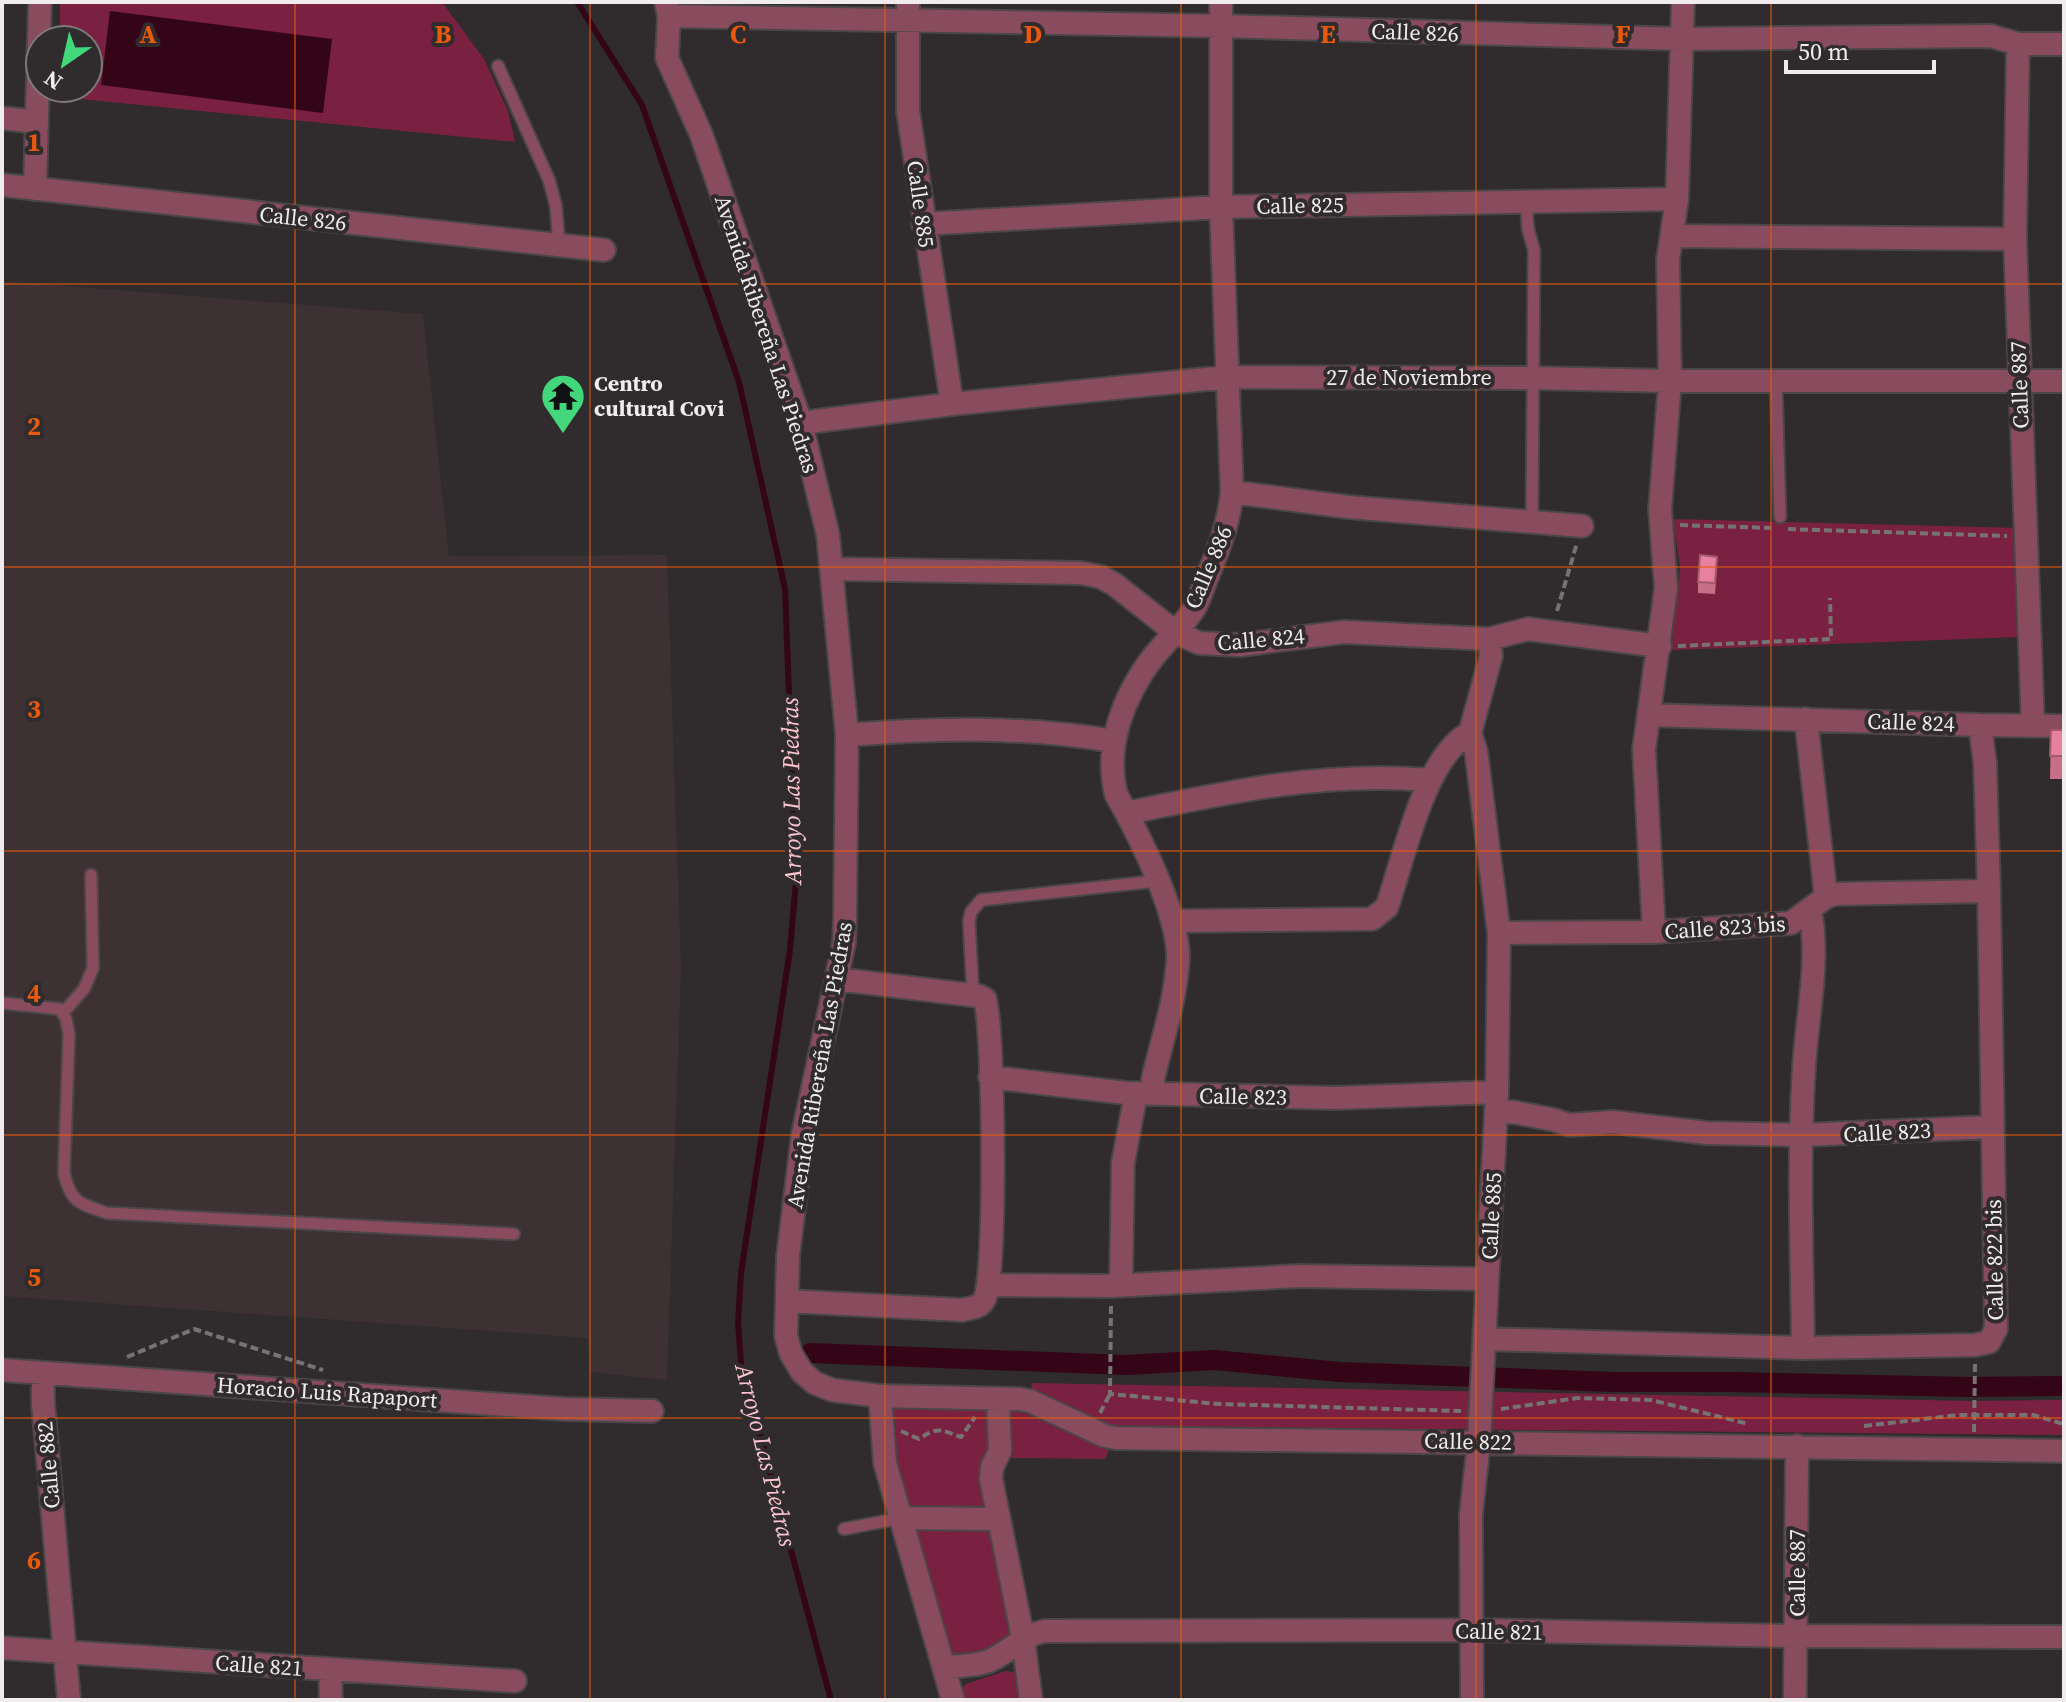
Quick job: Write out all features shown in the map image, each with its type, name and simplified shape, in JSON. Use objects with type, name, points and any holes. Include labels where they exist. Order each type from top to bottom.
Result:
[{"type":"street","points":[[35,189],[40,2]]},
{"type":"street","name":"Calle 886","points":[[1116,1285],[1123,1163],[1144,1093],[1153,1079],[1177,969],[1177,939],[1157,881],[1113,782],[1113,741],[1136,684],[1194,608],[1223,537],[1230,515],[1232,492],[1221,207],[1221,2]]},
{"type":"street","points":[[1654,932],[1644,771],[1666,588],[1660,517],[1670,381],[1668,259],[1677,199],[1683,2]]},
{"type":"street","name":"Calle 826","points":[[668,9],[908,12],[1221,26],[1684,39],[1991,36],[2018,44],[2064,44]]},
{"type":"street","name":"Avenida Ribereña Las Piedras","points":[[668,9],[667,58],[701,134],[801,423],[833,569],[847,735],[844,943],[803,1134],[788,1256],[786,1336],[791,1354],[802,1372],[815,1383],[832,1390],[880,1396]]},
{"type":"street","name":"Calle 885","points":[[908,12],[908,111],[952,404]]},
{"type":"street","name":"Calle 887","points":[[2018,44],[2015,239],[2033,726]]},
{"type":"street","points":[[2,118],[37,122]]},
{"type":"street","name":"Calle 826","points":[[2,185],[604,250]]},
{"type":"street","name":"Calle 825","points":[[923,224],[1221,207],[1677,199]]},
{"type":"street","points":[[1673,236],[2015,239]]},
{"type":"street","name":"27 de Noviembre","points":[[801,423],[952,404],[1227,377],[1670,381],[2019,379]]},
{"type":"street","points":[[2019,379],[2064,381]]},
{"type":"street","points":[[1232,492],[1348,507],[1582,526]]},
{"type":"street","name":"Calle 824","points":[[833,569],[1081,573],[1101,577],[1175,632],[1199,643],[1240,645],[1326,632],[1489,639],[1528,629],[1660,646]]},
{"type":"street","points":[[1173,921],[1372,919],[1387,907],[1429,780],[1457,740],[1470,733],[1491,656],[1489,639]]},
{"type":"street","name":"Calle 824","points":[[1649,715],[1980,725]]},
{"type":"street","points":[[1803,1348],[1801,1135],[1818,903],[1806,719]]},
{"type":"street","points":[[1980,725],[2064,726]]},
{"type":"street","name":"Calle 822 bis","points":[[1484,1348],[1803,1348],[1975,1345],[1989,1342],[1996,1329],[1989,891],[1985,763],[1980,725]]},
{"type":"street","points":[[847,735],[921,729],[1034,730],[1113,741]]},
{"type":"street","name":"Calle 885","points":[[1470,733],[1476,751],[1499,933],[1497,1102],[1479,1441],[1471,1515],[1472,1700]]},
{"type":"street","points":[[1127,813],[1256,786],[1353,777],[1429,780]]},
{"type":"street","name":"Calle 823 bis","points":[[1499,933],[1654,932],[1791,923],[1835,894],[1989,891]]},
{"type":"street","points":[[787,1301],[962,1310],[978,1307],[989,1285],[993,1199],[985,999],[836,979]]},
{"type":"street","name":"Calle 823","points":[[990,1077],[1144,1093],[1497,1102],[1513,1112],[1569,1125],[1613,1122],[1707,1133],[1801,1135],[1992,1127]]},
{"type":"street","points":[[989,1285],[1116,1285],[1299,1276],[1487,1279]]},
{"type":"street","name":"Horacio Luis Rapaport","points":[[2,1370],[565,1409],[652,1411]]},
{"type":"street","name":"Calle 882","points":[[43,1373],[69,1700]]},
{"type":"street","points":[[880,1396],[885,1463],[953,1700]]},
{"type":"street","name":"Calle 822","points":[[880,1396],[1030,1401],[1105,1436],[1116,1438],[2064,1451]]},
{"type":"street","points":[[998,1399],[1000,1451],[992,1467],[991,1479],[1023,1638],[1031,1700]]},
{"type":"street","name":"Calle 887","points":[[1795,1700],[1797,1446]]},
{"type":"street","points":[[901,1518],[997,1519]]},
{"type":"street","name":"Calle 821","points":[[944,1667],[984,1663],[1006,1652],[1023,1638],[1045,1631],[1473,1630],[2064,1637]]},
{"type":"street","name":"Calle 821","points":[[2,1648],[515,1681]]},
{"type":"street","points":[[330,1670],[331,1700]]},
{"type":"lane","points":[[498,66],[549,180],[556,206],[559,245]]},
{"type":"lane","points":[[1526,201],[1528,229],[1534,250],[1532,521]]},
{"type":"lane","points":[[1776,381],[1780,517]]},
{"type":"lane","points":[[63,1013],[84,989],[93,968],[91,875]]},
{"type":"lane","points":[[973,995],[969,921],[971,912],[981,900],[1157,881]]},
{"type":"lane","points":[[2,1003],[46,1006],[60,1009],[63,1013],[69,1034],[64,1174],[69,1194],[82,1204],[107,1213],[514,1234]]},
{"type":"lane","points":[[844,1529],[901,1518]]},
{"type":"path","points":[[1660,517],[1771,528]]},
{"type":"path","points":[[1551,632],[1582,526]]},
{"type":"path","points":[[1787,529],[2025,536]]},
{"type":"path","points":[[1660,646],[1831,639],[1830,598]]},
{"type":"path","points":[[1116,1285],[1110,1394],[1219,1404],[1481,1405],[1578,1398],[1651,1400],[1757,1427]]},
{"type":"path","points":[[118,1360],[194,1329],[331,1373]]},
{"type":"path","points":[[1974,1407],[1975,1367]]},
{"type":"path","points":[[1854,1427],[1958,1415],[2033,1415],[2064,1424]]},
{"type":"shaded area","points":[[60,2],[442,2],[484,59],[508,111],[515,142],[104,101],[104,24],[60,24]]},
{"type":"shaded area","points":[[110,11],[332,39],[323,113],[104,85]]},
{"type":"shaded area","points":[[2,281],[423,314],[449,556],[667,555],[681,968],[667,1380],[591,1372],[588,1338],[2,1296]]},
{"type":"shaded area","points":[[1673,519],[2020,528],[2020,637],[1671,650],[1680,567]]},
{"type":"shaded area","points":[[1031,1383],[1973,1401],[2064,1400],[2064,1435],[1106,1426],[1033,1395]]},
{"type":"shaded area","points":[[900,1403],[993,1405],[991,1511],[909,1510],[890,1438],[889,1413]]},
{"type":"shaded area","points":[[1023,1409],[1109,1450],[1105,1459],[1009,1458],[1008,1410]]},
{"type":"shaded area","points":[[913,1525],[990,1526],[1016,1635],[1003,1650],[949,1662]]},
{"type":"shaded area","points":[[1005,1671],[1013,1672],[1018,1678],[1023,1700],[960,1700],[960,1690],[966,1684]]},
{"type":"building","points":[[1700,555],[1717,557],[1715,583],[1698,582]]},
{"type":"building","points":[[2051,730],[2064,730],[2064,756],[2050,756]]},
{"type":"waterway","name":"Arroyo Las Piedras","points":[[577,2],[642,105],[739,382],[785,589],[796,881],[790,950],[741,1273],[738,1323],[741,1363],[831,1700]]},
{"type":"waterway","points":[[810,1353],[1126,1365],[1214,1360],[1340,1372],[1613,1382],[2064,1386]]},
{"type":"place","name":"Centro cultural Covi","points":[[563,435]]}]
